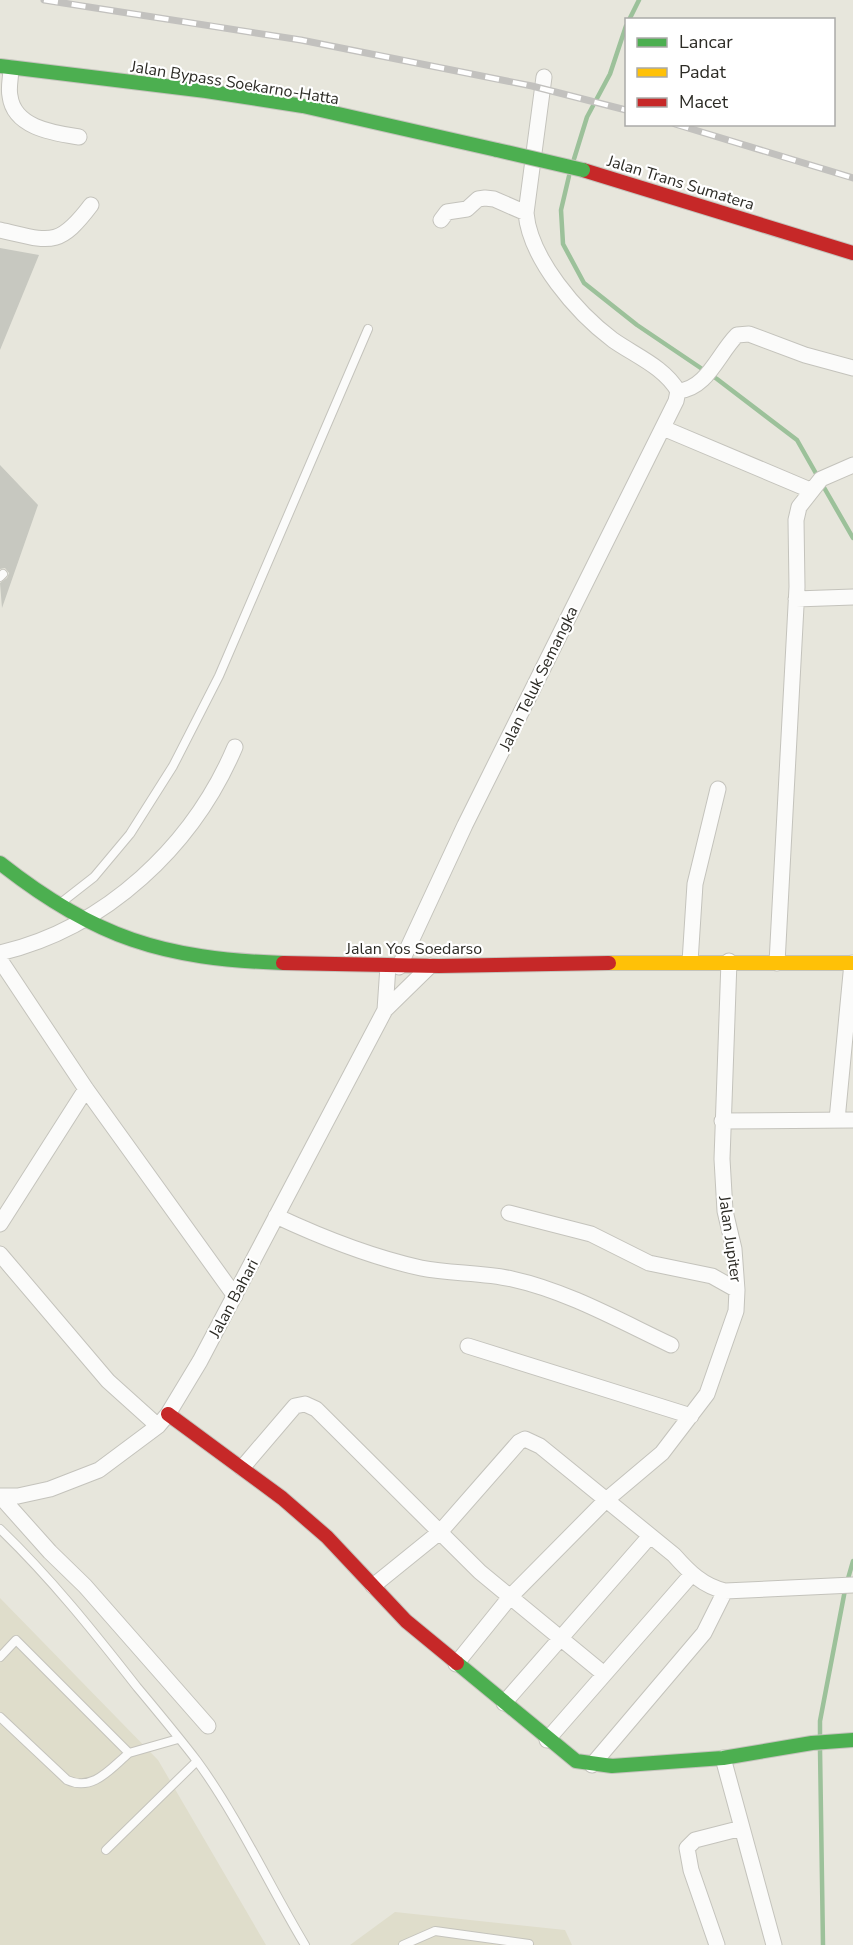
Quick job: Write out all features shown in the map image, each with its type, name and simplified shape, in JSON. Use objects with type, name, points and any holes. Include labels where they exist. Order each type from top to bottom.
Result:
[{"type":"main road","name":"Jalan Bypass Soekarno-Hatta","points":[[6,67],[206,91],[303,106],[497,150]]},
{"type":"main road","name":"Jalan Trans Sumatera","points":[[497,150],[583,170],[853,252]]},
{"type":"main road","name":"Jalan Yos Soedarso","points":[[0,863],[56,907],[82,922],[136,943],[176,952],[270,962],[393,966],[729,961],[853,963]]},
{"type":"main road","points":[[163,1420],[242,1468],[327,1537],[406,1621],[547,1740],[576,1761],[592,1765],[723,1758],[812,1743],[848,1740]]},
{"type":"street","points":[[6,67],[9,96],[14,109],[38,128],[79,136]]},
{"type":"street","points":[[544,77],[526,213],[532,243],[572,301],[612,339],[661,371],[678,391],[698,385],[722,350],[737,335],[749,334],[805,355],[853,368]]},
{"type":"street","points":[[441,219],[447,212],[467,209],[478,199],[484,198],[494,199],[526,213]]},
{"type":"street","points":[[0,230],[45,240],[61,236],[74,228],[91,205]]},
{"type":"street","name":"Jalan Teluk Semangka","points":[[393,966],[663,428],[678,391]]},
{"type":"street","points":[[663,428],[810,490]]},
{"type":"street","points":[[777,963],[796,599],[796,520],[799,507],[810,490],[821,479],[848,467]]},
{"type":"street","points":[[796,599],[847,597]]},
{"type":"street","points":[[0,953],[35,944],[82,922],[112,902],[177,843],[225,773],[235,747]]},
{"type":"street","points":[[690,962],[695,884],[718,789]]},
{"type":"street","points":[[0,960],[86,1089],[235,1296]]},
{"type":"street","name":"Jalan Jupiter","points":[[456,1664],[510,1597],[605,1501],[662,1453],[707,1394],[736,1311],[734,1249],[725,1211],[722,1121],[729,961]]},
{"type":"street","points":[[837,1120],[853,963]]},
{"type":"street","name":"Jalan Bahari","points":[[0,1496],[18,1496],[50,1489],[99,1470],[163,1420],[235,1296],[385,1010],[393,966]]},
{"type":"street","name":"Jalan Bahari","points":[[385,1010],[430,966]]},
{"type":"street","points":[[0,1224],[86,1089]]},
{"type":"street","points":[[722,1121],[853,1120]]},
{"type":"street","points":[[509,1213],[591,1234],[649,1263],[712,1276],[737,1290]]},
{"type":"street","points":[[276,1216],[334,1243],[423,1268],[462,1270],[513,1279],[572,1299],[671,1345]]},
{"type":"street","points":[[0,1254],[108,1381],[163,1420]]},
{"type":"street","points":[[468,1346],[691,1416]]},
{"type":"street","points":[[242,1468],[295,1406],[305,1404],[316,1409],[441,1530],[480,1572],[604,1674]]},
{"type":"street","points":[[373,1586],[441,1530],[525,1439],[540,1446],[674,1555],[704,1583],[725,1591],[853,1585]]},
{"type":"street","points":[[0,1496],[20,1521],[93,1594],[208,1726]]},
{"type":"street","points":[[504,1703],[558,1638],[650,1536]]},
{"type":"street","points":[[547,1740],[692,1574]]},
{"type":"street","points":[[592,1765],[704,1633],[725,1591]]},
{"type":"street","points":[[723,1758],[774,1945]]},
{"type":"street","points":[[717,1945],[689,1864],[687,1848],[694,1840],[742,1828]]},
{"type":"lane","points":[[56,907],[94,877],[130,834],[173,766],[219,676],[368,329]]},
{"type":"lane","points":[[0,1529],[24,1552],[102,1643],[197,1761],[238,1826],[267,1882],[305,1945]]},
{"type":"lane","points":[[0,1656],[16,1640],[129,1753]]},
{"type":"lane","points":[[0,1717],[67,1780],[78,1785],[92,1783],[129,1753],[178,1739]]},
{"type":"lane","points":[[106,1850],[197,1761]]},
{"type":"lane","points":[[403,1945],[435,1930],[529,1944]]},
{"type":"shaded area","points":[[0,1598],[158,1760],[266,1945],[0,1945]]},
{"type":"shaded area","points":[[395,1912],[565,1930],[572,1945],[350,1945]]},
{"type":"building","points":[[0,248],[39,255],[0,350]]},
{"type":"building","points":[[0,465],[38,505],[2,608],[0,583],[7,578],[9,573],[5,568],[0,569]]},
{"type":"waterway","points":[[630,18],[639,0]]},
{"type":"waterway","points":[[574,159],[587,117],[610,74],[625,29]]},
{"type":"waterway","points":[[569,176],[561,210],[563,244],[584,283],[637,325],[717,379],[797,440],[818,477]]},
{"type":"waterway","points":[[822,484],[853,538]]},
{"type":"waterway","points":[[847,1582],[853,1561]]},
{"type":"waterway","points":[[820,1738],[820,1721],[845,1590]]},
{"type":"waterway","points":[[820,1749],[823,1945]]},
{"type":"railway","points":[[44,0],[301,40],[532,86],[625,110]]},
{"type":"railway","points":[[682,126],[853,178]]},
{"type":"traffic: fast","points":[[0,66],[206,91],[303,106],[497,150]]},
{"type":"traffic: fast","points":[[497,150],[583,170]]},
{"type":"traffic: fast","points":[[0,863],[67,910],[132,940],[202,956],[283,963]]},
{"type":"traffic: fast","points":[[457,1663],[576,1761],[612,1766],[723,1758],[812,1743],[853,1740]]},
{"type":"traffic: slow","points":[[609,963],[853,963]]},
{"type":"traffic: jam","points":[[583,170],[853,253]]},
{"type":"traffic: jam","points":[[283,963],[439,966],[609,963]]},
{"type":"traffic: jam","points":[[168,1414],[282,1498],[327,1537],[406,1621],[457,1663]]}]
